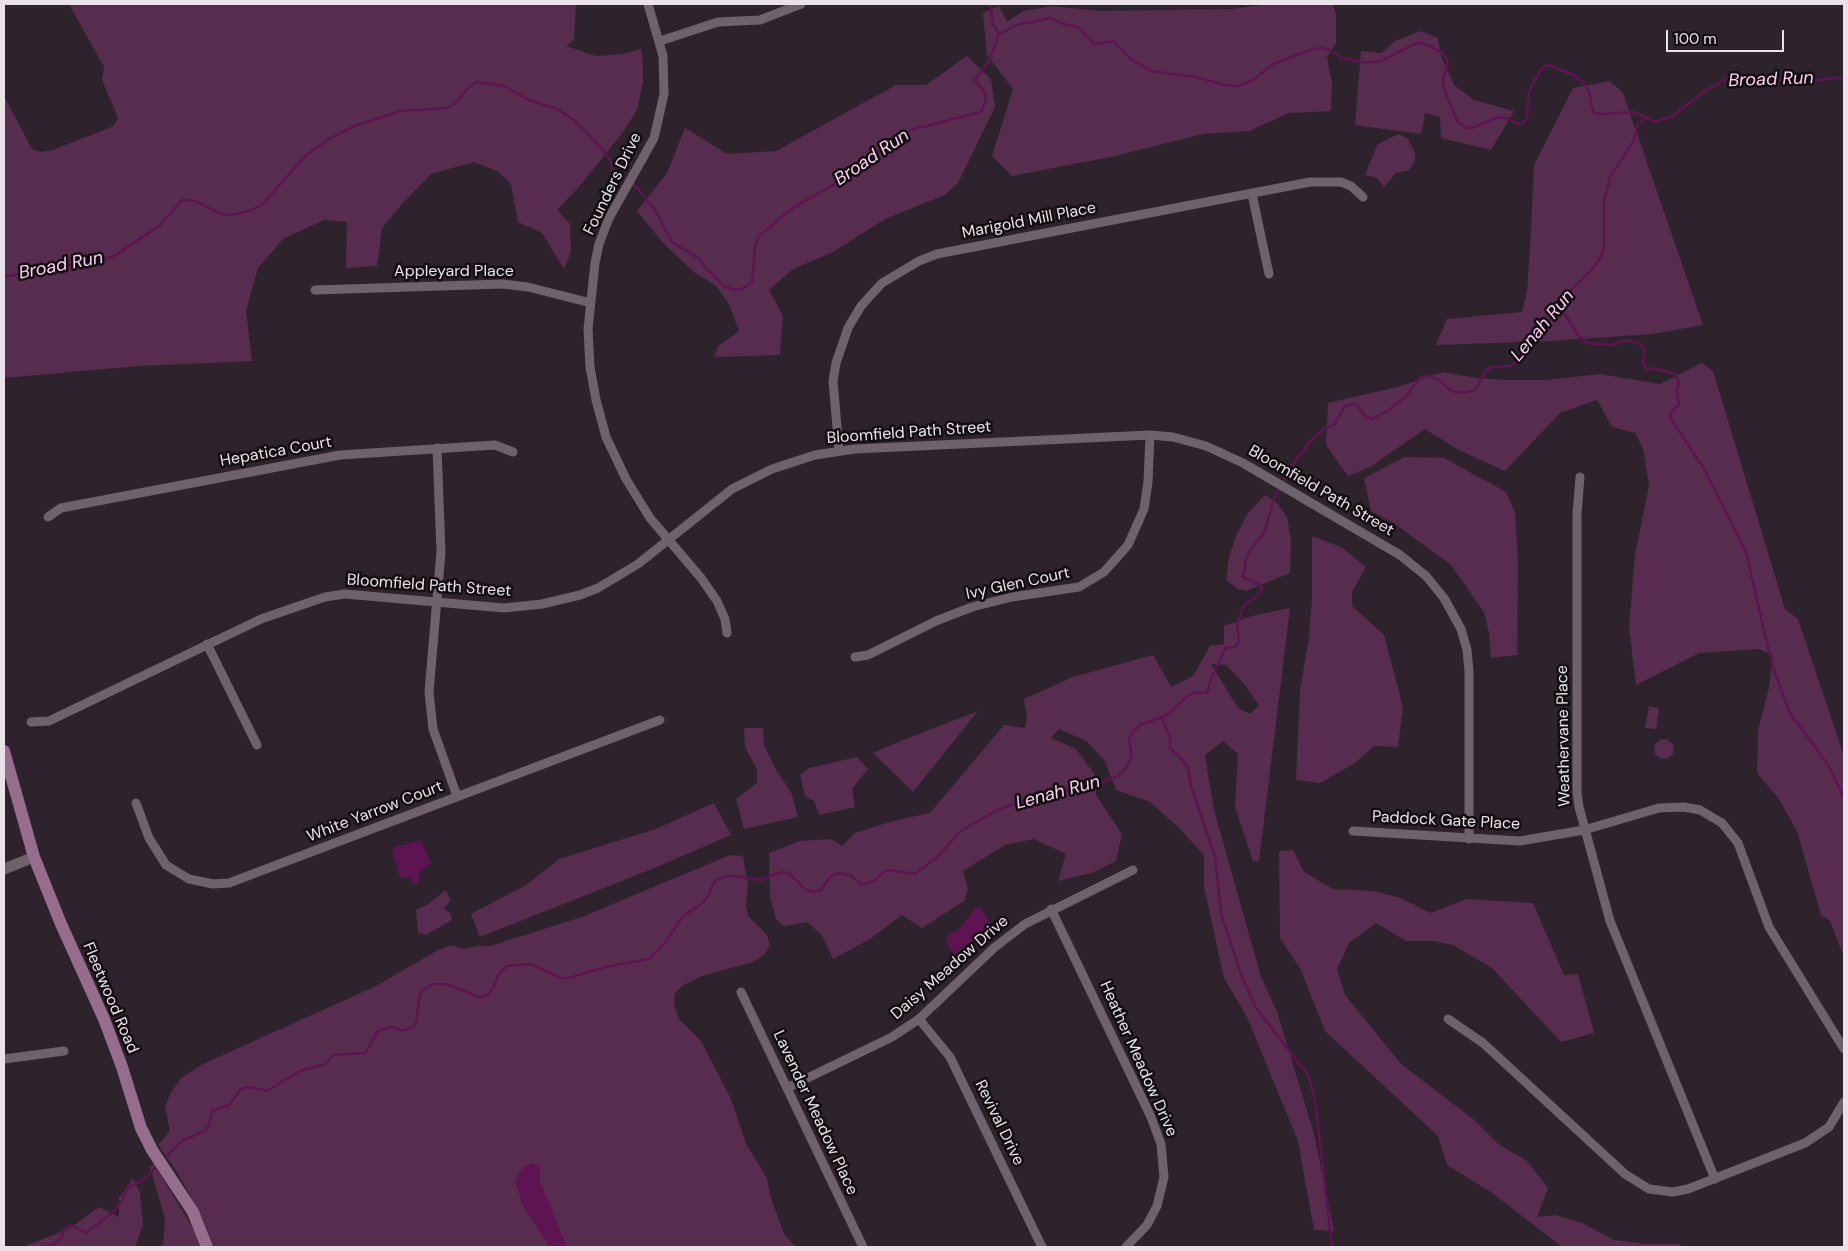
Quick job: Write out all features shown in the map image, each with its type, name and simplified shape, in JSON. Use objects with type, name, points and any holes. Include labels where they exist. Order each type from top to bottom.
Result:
[{"type":"main road","name":"Fleetwood Road","points":[[4,751],[34,857],[107,1028],[141,1128],[160,1162],[193,1212],[207,1247]]},
{"type":"street","name":"Founders Drive","points":[[648,4],[660,41],[664,67],[664,94],[654,138],[606,225],[599,244],[595,263],[588,329],[590,367],[596,400],[606,437],[626,479],[650,518],[717,601],[725,619],[727,633]]},
{"type":"street","points":[[660,41],[718,22],[760,20],[802,4]]},
{"type":"street","name":"Marigold Mill Place","points":[[839,450],[833,396],[834,372],[840,348],[848,328],[861,306],[882,283],[896,273],[937,254],[1326,181],[1351,186],[1363,197]]},
{"type":"street","points":[[1252,194],[1269,274]]},
{"type":"street","name":"Appleyard Place","points":[[315,290],[503,284],[528,287],[591,303]]},
{"type":"street","name":"Bloomfield Path Street","points":[[31,722],[49,721],[261,619],[325,597],[345,594],[504,608],[559,600],[598,588],[619,576],[669,540],[708,507],[754,477],[788,462],[839,450],[1150,435],[1173,437],[1206,446],[1266,476],[1416,567],[1444,598],[1457,620],[1464,639],[1469,671],[1469,840]]},
{"type":"street","name":"Ivy Glen Court","points":[[854,657],[868,655],[928,625],[964,610],[1012,597],[1079,587],[1104,572],[1128,545],[1142,515],[1148,482],[1150,435]]},
{"type":"street","name":"Hepatica Court","points":[[48,517],[61,508],[316,459],[370,452],[495,445],[513,452]]},
{"type":"street","points":[[437,448],[441,552],[429,692],[433,730],[457,796]]},
{"type":"street","name":"Weathervane Place","points":[[1580,477],[1576,514],[1577,793],[1584,830],[1610,921],[1715,1179]]},
{"type":"street","points":[[207,644],[257,745]]},
{"type":"street","name":"White Yarrow Court","points":[[136,803],[150,838],[166,865],[189,879],[213,884],[229,883],[244,879],[660,720]]},
{"type":"street","name":"Paddock Gate Place","points":[[1352,831],[1469,840],[1520,841],[1584,830],[1672,807],[1700,810],[1722,823],[1738,843],[1775,940],[1837,1034],[1844,1049]]},
{"type":"street","points":[[4,868],[34,857]]},
{"type":"street","name":"Daisy Meadow Drive","points":[[787,1088],[883,1042],[919,1019],[995,946],[1025,924],[1133,870]]},
{"type":"street","name":"Heather Meadow Drive","points":[[1051,910],[1151,1117],[1161,1144],[1164,1177],[1157,1206],[1147,1225],[1126,1247]]},
{"type":"street","name":"Lavender Meadow Place","points":[[741,992],[862,1247]]},
{"type":"street","name":"Revival Drive","points":[[919,1019],[950,1057],[1042,1247]]},
{"type":"street","points":[[1448,1019],[1483,1043],[1625,1174],[1649,1188],[1673,1192],[1688,1189],[1818,1136],[1836,1118],[1844,1102]]},
{"type":"street","points":[[4,1059],[64,1050]]},
{"type":"shaded area","points":[[69,4],[576,4],[574,40],[566,46],[596,56],[622,54],[641,49],[643,83],[637,110],[624,131],[578,188],[557,210],[570,224],[571,252],[564,269],[542,233],[518,222],[511,184],[499,172],[474,162],[431,174],[403,203],[382,228],[377,266],[346,268],[347,222],[324,220],[283,239],[258,268],[246,311],[252,361],[139,366],[4,378],[4,96],[32,149],[40,152],[53,150],[114,126],[118,118],[102,80],[104,67]]},
{"type":"shaded area","points":[[1271,4],[1333,4],[1336,14],[1336,43],[1327,57],[1332,83],[1331,111],[1289,113],[1249,131],[1203,134],[1115,156],[1012,176],[992,156],[1013,89],[987,55],[983,13],[999,6],[1007,22],[1023,11],[1052,6],[1101,11],[1231,9]]},
{"type":"shaded area","points":[[1421,31],[1438,38],[1441,56],[1454,85],[1474,100],[1514,111],[1491,150],[1441,138],[1440,117],[1425,113],[1421,134],[1355,125],[1361,51],[1381,53],[1395,41]]},
{"type":"shaded area","points":[[967,56],[991,79],[995,107],[958,183],[945,195],[885,219],[833,252],[793,269],[769,290],[783,316],[780,355],[714,357],[718,346],[739,331],[729,304],[716,286],[694,272],[663,243],[637,211],[667,173],[685,128],[727,154],[776,151],[896,85],[926,85]]},
{"type":"shaded area","points":[[1610,81],[1623,93],[1703,325],[1652,334],[1551,341],[1436,345],[1447,319],[1522,312],[1527,291],[1534,165],[1573,88]]},
{"type":"shaded area","points":[[1398,134],[1408,139],[1415,153],[1415,161],[1409,170],[1396,173],[1384,187],[1377,178],[1365,175],[1377,145]]},
{"type":"shaded area","points":[[1702,363],[1713,371],[1785,609],[1798,619],[1844,756],[1844,957],[1830,921],[1821,915],[1797,831],[1779,799],[1757,773],[1758,730],[1769,688],[1773,655],[1758,649],[1699,653],[1636,685],[1629,628],[1635,554],[1649,486],[1643,448],[1635,433],[1612,427],[1597,400],[1560,413],[1505,471],[1459,450],[1425,429],[1370,467],[1348,476],[1326,445],[1328,403],[1401,386],[1443,372],[1477,378],[1506,380],[1547,380],[1600,374],[1660,384]]},
{"type":"shaded area","points":[[1405,457],[1444,458],[1506,492],[1515,512],[1518,564],[1517,655],[1491,658],[1489,633],[1484,612],[1451,565],[1395,524],[1371,511],[1364,478]]},
{"type":"shaded area","points":[[1265,495],[1278,504],[1287,517],[1291,540],[1290,573],[1246,591],[1238,589],[1226,580],[1229,557],[1236,536],[1248,513]]},
{"type":"shaded area","points":[[1312,536],[1341,547],[1366,567],[1352,592],[1352,606],[1384,635],[1403,707],[1398,747],[1374,746],[1355,763],[1320,783],[1296,780],[1300,691],[1309,637],[1312,599]]},
{"type":"shaded area","points":[[1290,608],[1259,861],[1253,861],[1235,807],[1238,754],[1223,741],[1205,755],[1214,810],[1261,977],[1277,1012],[1314,1134],[1334,1231],[1314,1230],[1298,1141],[1247,1017],[1224,978],[1204,887],[1204,855],[1178,827],[1150,802],[1116,790],[1105,761],[1086,741],[1059,729],[1051,738],[1076,749],[1095,775],[1096,795],[1122,834],[1116,861],[1092,873],[1058,881],[1066,854],[1034,839],[1005,845],[963,871],[968,890],[964,901],[922,928],[902,915],[870,939],[833,959],[822,935],[807,922],[784,926],[776,919],[770,897],[769,853],[800,841],[831,839],[842,846],[855,833],[893,821],[930,813],[1004,725],[1025,728],[1027,717],[1024,699],[1073,677],[1153,655],[1171,687],[1193,676],[1210,646],[1224,644],[1224,626],[1252,616]],"holes":[[[1211,664],[1226,665],[1245,685],[1259,705],[1250,714],[1238,708]]]},
{"type":"shaded area","points":[[1649,706],[1659,708],[1656,729],[1645,728]]},
{"type":"shaded area","points":[[978,711],[913,792],[873,753],[903,740]]},
{"type":"shaded area","points":[[744,728],[763,728],[764,745],[776,770],[791,792],[798,817],[744,829],[736,799],[757,783],[757,769],[745,747]]},
{"type":"shaded area","points":[[1664,739],[1671,742],[1674,749],[1671,756],[1664,759],[1657,756],[1654,749],[1657,742]]},
{"type":"shaded area","points":[[857,757],[868,769],[852,789],[855,807],[819,815],[814,801],[805,796],[800,775],[809,768]]},
{"type":"shaded area","points":[[714,803],[731,835],[652,869],[480,937],[471,914],[526,885],[559,859],[656,829]]},
{"type":"shaded area","points":[[421,840],[431,864],[419,872],[419,882],[414,884],[410,878],[400,878],[392,851],[395,847]]},
{"type":"shaded area","points":[[1293,850],[1304,872],[1333,889],[1373,891],[1401,898],[1431,913],[1466,899],[1533,903],[1564,975],[1578,974],[1594,1033],[1561,1042],[1492,968],[1453,945],[1433,941],[1406,941],[1376,923],[1349,943],[1337,969],[1345,995],[1401,1064],[1473,1119],[1498,1144],[1527,1161],[1548,1188],[1537,1217],[1556,1215],[1582,1223],[1614,1240],[1646,1244],[1679,1244],[1682,1247],[1562,1247],[1491,1192],[1447,1165],[1438,1136],[1325,1031],[1301,970],[1280,938],[1279,851]]},
{"type":"shaded area","points":[[730,855],[743,856],[748,885],[746,905],[748,916],[767,935],[770,946],[764,955],[753,962],[702,976],[682,986],[675,993],[674,1004],[679,1019],[701,1041],[731,1099],[746,1144],[767,1178],[770,1195],[784,1234],[796,1247],[214,1247],[203,1219],[176,1170],[158,1145],[170,1131],[165,1107],[170,1094],[181,1078],[203,1064],[376,986],[438,950],[451,945],[464,949],[490,946],[582,917]]},
{"type":"shaded area","points":[[446,890],[450,900],[444,909],[450,913],[452,920],[426,935],[418,933],[416,910],[427,905]]},
{"type":"shaded area","points":[[976,908],[981,908],[993,928],[962,955],[954,955],[947,943],[947,936],[959,929]]},
{"type":"shaded area","points":[[531,1163],[540,1166],[540,1181],[567,1247],[550,1247],[523,1206],[515,1181],[522,1168]]},
{"type":"shaded area","points":[[154,1164],[194,1230],[200,1247],[163,1247],[165,1219],[150,1167]]},
{"type":"shaded area","points":[[133,1178],[140,1193],[143,1225],[135,1247],[22,1247],[69,1229],[99,1207],[119,1217],[119,1198]]},
{"type":"waterway","points":[[990,4],[993,24],[999,34]]},
{"type":"waterway","name":"Broad Run","points":[[632,182],[654,208],[673,243],[700,259],[706,268],[725,287],[736,290],[744,288],[752,282],[755,245],[759,236],[793,208],[838,182],[911,130],[981,112],[986,99],[985,93],[975,80],[990,60],[999,34],[1017,25],[1051,18],[1063,24],[1078,27],[1094,44],[1113,41],[1132,60],[1151,71],[1196,77],[1225,85],[1238,86],[1255,79],[1273,64],[1313,49],[1323,48],[1332,51],[1341,58],[1367,63],[1381,61],[1415,44],[1423,43],[1442,52],[1446,57],[1448,64],[1443,77],[1444,89],[1457,121],[1465,127],[1472,128],[1499,117],[1509,119],[1517,124],[1523,123],[1527,118],[1529,93],[1534,81],[1543,67],[1549,65],[1576,76],[1584,83],[1589,91],[1593,112],[1599,114],[1634,112],[1655,122],[1673,116],[1703,92],[1726,79],[1751,77],[1801,82],[1844,77]]},
{"type":"waterway","name":"Broad Run","points":[[4,277],[102,260],[116,255],[160,225],[182,200],[195,201],[221,214],[231,215],[250,211],[263,204],[304,157],[329,139],[357,125],[401,111],[447,108],[456,103],[467,89],[476,82],[504,86],[529,100],[557,109],[575,121],[604,151],[610,160],[613,173],[628,179]]},
{"type":"waterway","name":"Lenah Run","points":[[1283,483],[1296,460],[1310,442],[1325,428],[1334,425],[1345,406],[1356,404],[1366,417],[1372,419],[1389,410],[1406,396],[1421,377],[1428,376],[1437,379],[1452,391],[1462,393],[1472,391],[1477,387],[1487,369],[1510,366],[1517,361],[1524,345],[1554,315],[1573,288],[1594,267],[1601,256],[1604,249],[1604,201],[1610,177],[1633,142],[1638,123],[1646,119]]},
{"type":"waterway","points":[[1560,307],[1579,336],[1587,343],[1612,345],[1625,340],[1639,343],[1645,350],[1643,364],[1649,370],[1653,368],[1675,374],[1679,383],[1677,390],[1679,405],[1672,411],[1670,417],[1704,469],[1746,552],[1772,665],[1790,713],[1828,765],[1844,798]]},
{"type":"waterway","name":"Lenah Run","points":[[164,1159],[182,1141],[206,1130],[212,1111],[229,1105],[241,1089],[250,1087],[267,1091],[300,1071],[325,1064],[333,1055],[365,1053],[378,1031],[392,1027],[403,1031],[413,1027],[416,1023],[420,993],[432,984],[446,984],[479,997],[488,995],[495,985],[498,975],[507,966],[531,964],[561,978],[569,978],[605,967],[649,959],[665,943],[683,916],[700,905],[707,898],[715,881],[723,877],[732,876],[761,880],[782,872],[789,873],[806,890],[815,892],[821,890],[830,877],[838,873],[850,875],[862,885],[876,880],[882,873],[888,870],[915,874],[936,858],[961,831],[997,810],[1045,793],[1085,788],[1118,776],[1127,767],[1132,756],[1129,740],[1133,732],[1140,725],[1167,715],[1195,692],[1207,693],[1211,679],[1226,648],[1235,647],[1239,642],[1237,624],[1244,605],[1257,596],[1262,589],[1260,585],[1243,577],[1247,555],[1265,531],[1274,497],[1280,488]]},
{"type":"waterway","points":[[1162,718],[1170,738],[1170,748],[1182,759],[1188,768],[1191,786],[1215,857],[1221,913],[1242,977],[1256,1008],[1308,1075],[1315,1100],[1332,1247]]},
{"type":"waterway","name":"Lenah Run","points":[[42,1247],[53,1245],[61,1239],[64,1230],[71,1225],[86,1233],[111,1214],[122,1201],[128,1188],[146,1178],[158,1165]]}]
